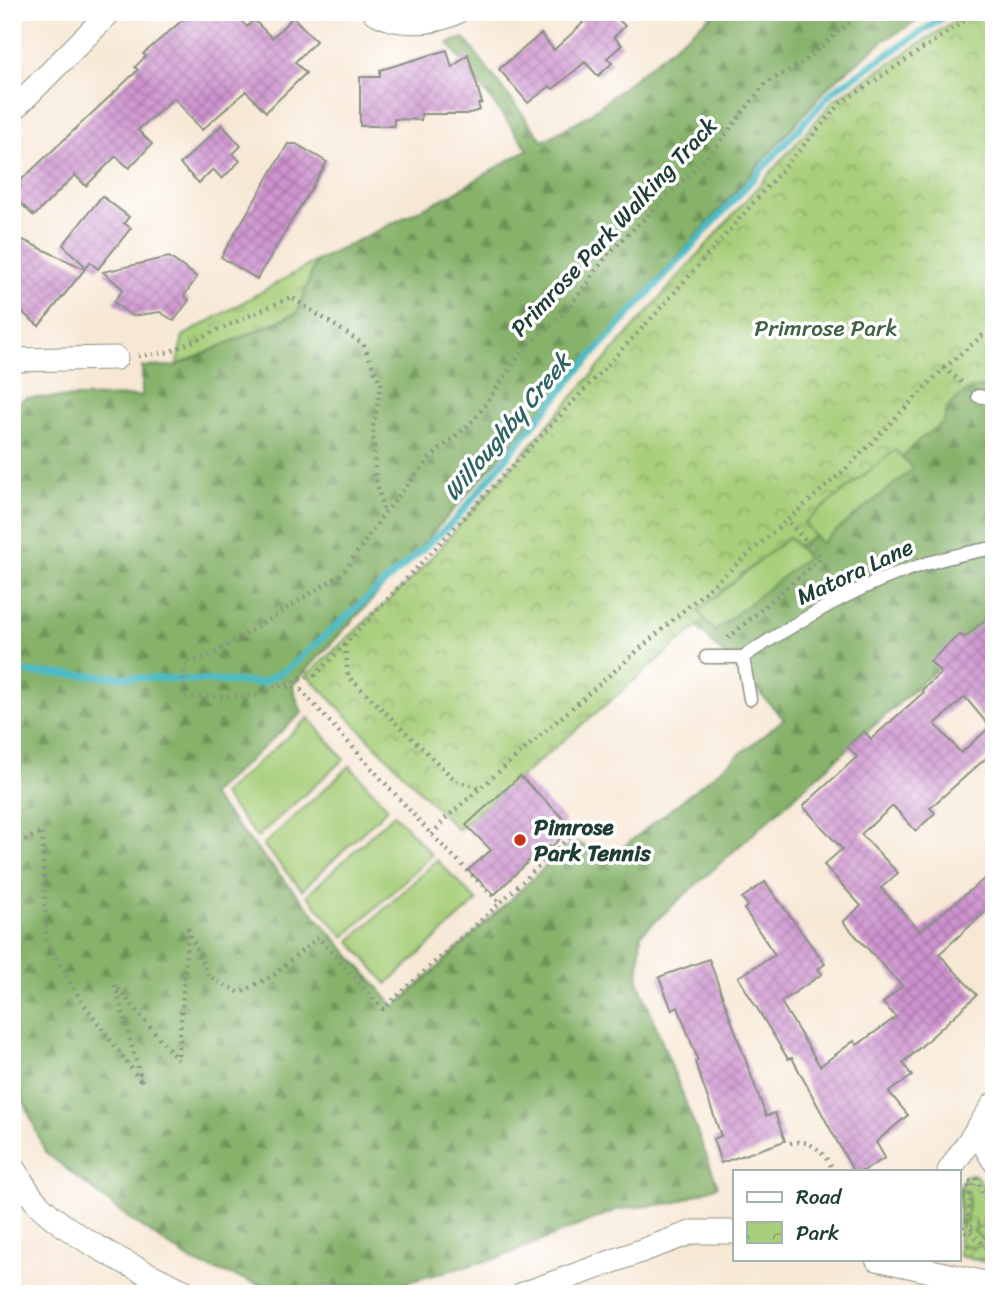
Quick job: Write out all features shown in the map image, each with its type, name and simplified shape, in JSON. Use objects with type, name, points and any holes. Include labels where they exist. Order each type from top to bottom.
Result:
[{"type":"street","points":[[12,111],[110,12]]},
{"type":"street","points":[[374,12],[413,22],[447,18],[457,12]]},
{"type":"street","points":[[12,360],[116,358]]},
{"type":"street","points":[[950,1170],[994,1104]]},
{"type":"street","points":[[976,1132],[994,1161]]},
{"type":"street","points":[[12,1164],[37,1203],[63,1224],[190,1294]]},
{"type":"street","points":[[523,1294],[657,1242],[693,1232],[733,1231]]},
{"type":"street","points":[[887,1260],[994,1285]]},
{"type":"lane","points":[[978,396],[994,399]]},
{"type":"lane","name":"Matora Lane","points":[[743,657],[808,614],[880,578],[944,556],[994,548]]},
{"type":"lane","points":[[706,657],[743,657],[750,699]]},
{"type":"path","name":"Primrose Park Walking Track","points":[[277,685],[259,696],[183,697],[185,663],[208,657],[342,574],[384,514],[430,458],[475,419],[525,348],[570,307],[608,254],[712,152],[765,84],[803,62],[861,12]]},
{"type":"path","points":[[277,685],[315,676],[660,309],[841,103],[978,12]]},
{"type":"path","points":[[116,358],[169,352],[290,298],[306,305],[363,344],[381,384],[373,428],[375,476],[384,514]]},
{"type":"path","points":[[432,835],[446,818],[848,467],[944,368],[982,336],[994,336]]},
{"type":"path","points":[[944,368],[978,396]]},
{"type":"path","points":[[706,657],[821,558],[787,520]]},
{"type":"path","points":[[345,644],[348,676],[456,781],[480,788]]},
{"type":"path","points":[[277,685],[301,690],[432,835],[500,903]]},
{"type":"path","points":[[12,846],[42,832],[47,942],[81,1000],[142,1083],[115,985],[178,1060],[188,929],[208,976],[240,993],[275,974],[318,937],[383,1009],[589,818]]},
{"type":"path","points":[[790,1143],[813,1144],[834,1170]]},
{"type":"path","points":[[964,1227],[993,1220],[982,1186],[977,1178],[968,1176],[961,1185],[971,1193]]},
{"type":"path","points":[[964,1227],[971,1193],[982,1186]]},
{"type":"path","points":[[964,1227],[994,1254]]},
{"type":"green space","points":[[716,12],[932,12],[883,41],[829,86],[416,552],[292,686],[302,713],[210,795],[395,1007],[573,841],[611,857],[784,719],[696,625],[948,398],[971,380],[994,378],[994,652],[963,646],[641,934],[638,980],[718,1186],[675,1203],[619,1209],[501,1257],[400,1284],[273,1289],[195,1263],[130,1219],[45,1152],[12,1073],[12,406],[26,398],[142,396],[142,367],[176,366],[297,313],[316,261],[452,194],[528,149],[448,43],[464,38],[543,141],[590,114]]},
{"type":"green space","name":"Primrose Park","points":[[968,12],[994,12],[994,387],[970,388],[947,407],[944,422],[918,441],[852,511],[776,560],[458,830],[307,675],[414,577],[835,99]]},
{"type":"green space","points":[[316,261],[297,313],[176,366],[183,336]]},
{"type":"green space","points":[[895,450],[913,469],[821,543],[804,523]]},
{"type":"green space","points":[[789,537],[807,557],[715,631],[698,611]]},
{"type":"green space","points":[[309,718],[344,759],[257,837],[222,794]]},
{"type":"green space","points":[[350,766],[388,808],[302,890],[263,845]]},
{"type":"green space","points":[[394,814],[432,855],[344,937],[307,895]]},
{"type":"green space","points":[[437,860],[477,901],[387,984],[350,941]]},
{"type":"green space","points":[[974,1174],[987,1193],[993,1216],[994,1264],[960,1256],[960,1185],[966,1175]]},
{"type":"green space","points":[[961,1188],[969,1195],[966,1221],[962,1222],[960,1219]]},
{"type":"green space","points":[[992,1222],[994,1251],[973,1230]]},
{"type":"green space","points":[[980,1244],[994,1257],[994,1263],[960,1255],[960,1245],[975,1247]]},
{"type":"building","points":[[192,12],[233,12],[247,27],[254,20],[272,38],[293,17],[316,41],[295,62],[306,73],[266,112],[246,91],[202,130],[174,98],[138,130],[152,144],[129,168],[116,156],[86,186],[75,175],[34,216],[12,195],[21,186],[18,183],[138,70],[135,67],[146,56],[143,54]]},
{"type":"building","points":[[573,12],[611,12],[625,26],[614,37],[622,45],[607,58],[612,63],[598,76],[585,62],[553,89],[550,86],[528,103],[499,69],[541,34],[554,50],[583,23]]},
{"type":"building","points":[[447,50],[452,68],[468,54],[482,103],[478,104],[480,110],[466,114],[421,114],[421,120],[394,119],[394,126],[360,126],[360,77],[380,77],[380,70]]},
{"type":"building","points":[[222,125],[241,146],[233,154],[240,161],[222,179],[213,169],[199,183],[180,164]]},
{"type":"building","points":[[288,144],[296,144],[327,162],[257,279],[221,257]]},
{"type":"building","points":[[102,196],[129,217],[124,223],[131,228],[98,269],[90,262],[86,267],[63,245]]},
{"type":"building","points":[[12,235],[85,269],[39,326],[12,304]]},
{"type":"building","points":[[169,257],[197,277],[184,296],[189,300],[174,321],[160,312],[132,316],[114,302],[123,289],[103,272]]},
{"type":"building","points":[[994,612],[994,751],[930,808],[935,813],[916,831],[893,806],[861,834],[898,873],[881,888],[920,931],[994,871],[994,904],[939,954],[977,995],[903,1063],[912,1076],[889,1092],[908,1115],[876,1142],[885,1158],[865,1170],[852,1170],[792,1058],[788,1059],[738,977],[775,955],[744,909],[748,906],[742,898],[765,882],[825,964],[818,969],[822,974],[781,1002],[820,1066],[854,1041],[857,1045],[896,1017],[883,1003],[902,986],[843,922],[861,906],[824,865],[842,849],[803,806],[857,757],[847,746],[864,731],[871,739],[924,692],[922,690],[941,673],[930,661],[960,634],[964,638]],"holes":[[[965,697],[990,727],[961,753],[935,724]]]},
{"type":"building","name":"Pimrose Park Tennis","points":[[520,776],[564,819],[566,833],[552,846],[544,846],[494,895],[468,870],[491,850],[466,825]]},
{"type":"building","points":[[709,959],[766,1116],[775,1113],[785,1141],[721,1163],[713,1139],[721,1136],[695,1062],[698,1061],[678,1007],[672,1010],[659,977]]},
{"type":"waterway","name":"Willoughby Creek","points":[[12,672],[261,683],[289,668],[455,520],[578,371],[833,91],[951,12]]},
{"type":"place","name":"Pimrose Park Tennis","points":[[520,840]]}]
